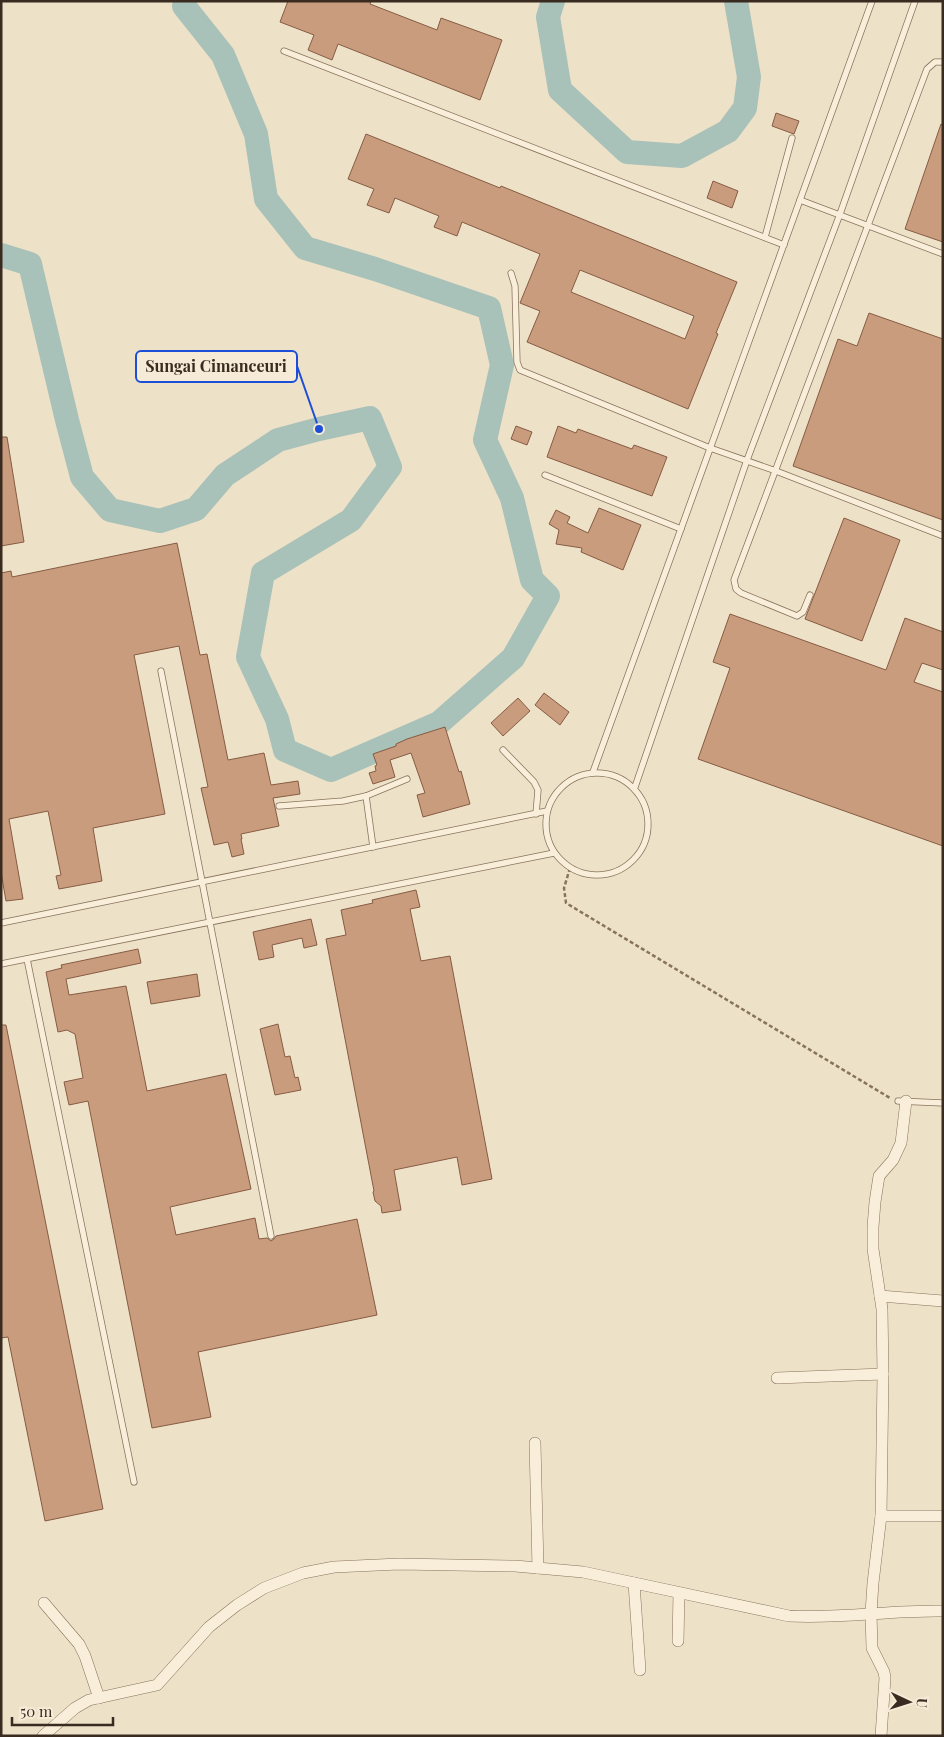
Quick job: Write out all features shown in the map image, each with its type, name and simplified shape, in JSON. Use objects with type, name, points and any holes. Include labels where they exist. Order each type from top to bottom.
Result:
[{"type":"street","points":[[881,1736],[885,1678],[872,1648],[871,1613],[872,1583],[881,1516],[882,1309],[873,1249],[876,1195],[880,1176],[893,1160],[901,1143],[902,1101]]},
{"type":"street","points":[[880,1296],[927,1298],[943,1301]]},
{"type":"street","points":[[776,1378],[883,1374]]},
{"type":"street","points":[[535,1443],[538,1568]]},
{"type":"street","points":[[881,1516],[943,1516]]},
{"type":"street","points":[[43,1736],[76,1708],[89,1700],[157,1685],[210,1627],[237,1605],[264,1588],[303,1573],[334,1567],[373,1565],[515,1566],[583,1572],[789,1616],[815,1617],[914,1610],[943,1611]]},
{"type":"street","points":[[634,1583],[640,1670]]},
{"type":"street","points":[[678,1642],[680,1593]]},
{"type":"street","points":[[44,1603],[79,1644],[99,1698]]},
{"type":"lane","points":[[593,772],[872,1]]},
{"type":"lane","points":[[634,787],[747,460],[840,214],[916,1]]},
{"type":"lane","points":[[284,51],[784,245]]},
{"type":"lane","points":[[810,595],[803,612],[796,616],[741,593],[736,590],[734,580],[927,69],[936,62],[943,62]]},
{"type":"lane","points":[[765,237],[792,138]]},
{"type":"lane","points":[[800,200],[943,254]]},
{"type":"lane","points":[[511,273],[515,286],[517,362],[520,370],[710,448],[747,460],[943,536]]},
{"type":"lane","points":[[545,475],[681,529]]},
{"type":"lane","points":[[161,672],[271,1236]]},
{"type":"lane","points":[[503,750],[534,782],[538,790],[536,814]]},
{"type":"lane","points":[[593,772],[616,775],[634,787],[646,805],[649,826],[644,847],[630,864],[611,874],[590,876],[570,868],[554,853],[546,833],[547,811],[556,792],[573,778],[593,772]]},
{"type":"lane","points":[[279,806],[343,801],[366,796],[407,779]]},
{"type":"lane","points":[[366,796],[373,847]]},
{"type":"lane","points":[[1,922],[547,811]]},
{"type":"lane","points":[[1,964],[554,853]]},
{"type":"lane","points":[[27,959],[134,1482]]},
{"type":"lane","points":[[902,1101],[943,1103]]},
{"type":"path","points":[[570,868],[564,888],[566,902],[882,1093],[902,1101]]},
{"type":"building","points":[[288,1],[371,1],[370,4],[437,30],[441,18],[502,40],[480,100],[338,44],[332,60],[308,50],[314,35],[280,22]]},
{"type":"building","points":[[776,113],[799,121],[794,134],[772,126]]},
{"type":"building","points":[[941,124],[943,125],[943,242],[905,229]]},
{"type":"building","points":[[366,134],[500,188],[501,186],[737,282],[688,409],[527,342],[540,311],[520,303],[540,254],[462,222],[457,236],[434,227],[439,216],[395,198],[389,213],[367,205],[374,189],[348,179]],"holes":[[[580,270],[694,316],[685,339],[571,292]]]},
{"type":"building","points":[[713,181],[738,191],[732,208],[707,198]]},
{"type":"building","points":[[869,313],[943,339],[943,520],[793,466],[838,339],[857,346]]},
{"type":"building","points":[[516,426],[532,432],[527,445],[511,439]]},
{"type":"building","points":[[558,426],[576,433],[578,429],[632,449],[634,445],[667,457],[652,496],[547,457]]},
{"type":"building","points":[[1,437],[7,437],[24,542],[1,546]]},
{"type":"building","points":[[599,508],[641,525],[623,570],[581,552],[582,548],[556,544],[559,530],[549,524],[556,510],[570,517],[567,523],[588,533]]},
{"type":"building","points":[[844,518],[900,540],[862,641],[805,619]]},
{"type":"building","points":[[177,543],[200,655],[207,654],[228,760],[264,753],[271,785],[298,781],[300,794],[273,798],[279,826],[241,834],[244,854],[232,857],[228,842],[214,845],[201,788],[208,787],[179,646],[134,655],[165,814],[93,828],[102,881],[59,889],[56,876],[61,875],[48,811],[9,819],[23,899],[6,901],[1,872],[1,573],[11,571],[12,577]]},
{"type":"building","points":[[730,614],[886,670],[905,618],[943,632],[943,670],[922,663],[914,682],[943,692],[943,846],[698,759],[730,668],[713,662]]},
{"type":"building","points":[[544,693],[569,712],[560,725],[535,705]]},
{"type":"building","points":[[518,698],[530,711],[503,736],[491,723]]},
{"type":"building","points":[[445,727],[459,772],[461,771],[470,804],[423,817],[417,795],[425,793],[411,753],[390,760],[395,777],[373,784],[369,773],[376,771],[375,766],[377,765],[373,754],[396,746],[396,744],[407,739]]},
{"type":"building","points":[[416,890],[420,907],[410,909],[421,961],[450,956],[492,1179],[462,1185],[457,1157],[394,1170],[401,1210],[382,1213],[381,1206],[375,1201],[373,1192],[326,939],[346,935],[341,910],[373,903],[372,900]]},
{"type":"building","points":[[311,919],[317,945],[304,948],[302,938],[272,945],[274,957],[259,960],[253,932]]},
{"type":"building","points":[[138,949],[141,963],[66,979],[69,995],[126,986],[147,1091],[226,1074],[251,1189],[170,1207],[176,1235],[255,1218],[259,1239],[267,1238],[271,1241],[276,1236],[357,1219],[377,1315],[198,1352],[211,1417],[152,1428],[88,1101],[69,1105],[64,1082],[83,1078],[75,1034],[67,1030],[58,1032],[46,972],[62,968],[61,965]]},
{"type":"building","points":[[197,974],[200,996],[151,1004],[147,982]]},
{"type":"building","points":[[278,1024],[285,1057],[290,1056],[295,1078],[298,1077],[301,1090],[275,1095],[260,1029]]},
{"type":"building","points":[[1,1025],[6,1025],[103,1509],[45,1521],[8,1337],[1,1338]]},
{"type":"waterway","points":[[1,255],[30,264],[82,477],[110,510],[160,521],[196,509],[225,475],[278,440],[370,418],[390,467],[351,520],[263,573],[248,657],[277,719],[285,750],[331,770],[439,723],[513,658],[548,596],[532,580],[512,498],[485,440],[502,365],[489,308],[375,269],[305,248],[266,199],[256,134],[223,55],[184,6],[185,1]]},
{"type":"waterway","points":[[553,1],[548,17],[560,90],[627,152],[682,156],[728,131],[745,108],[749,77],[736,1]]},
{"type":"place","name":"Sungai Cimanceuri","points":[[319,429]]}]
